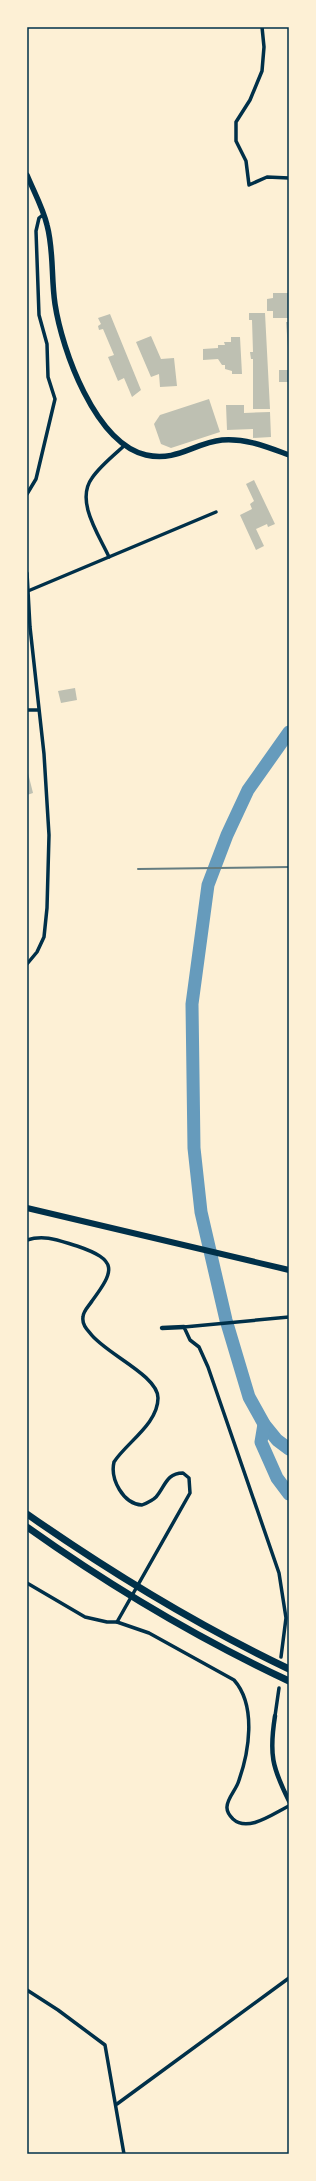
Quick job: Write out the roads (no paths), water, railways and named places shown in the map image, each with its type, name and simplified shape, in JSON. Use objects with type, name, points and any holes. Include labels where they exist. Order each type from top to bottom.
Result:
[{"type":"highway","points":[[27,1208],[289,1270]]},
{"type":"highway","points":[[27,1514],[74,1547],[146,1592],[211,1629],[289,1669]]},
{"type":"highway","points":[[27,1528],[141,1602],[206,1640],[289,1681]]},
{"type":"main road","points":[[27,175],[48,227],[55,303],[62,336],[92,409],[105,428],[124,445],[136,452],[147,455],[171,456],[221,440],[253,442],[289,455]]},
{"type":"street","points":[[262,27],[264,47],[262,71],[250,100],[236,122],[236,141],[246,161],[250,185],[267,177],[289,178]]},
{"type":"street","points":[[27,494],[36,479],[55,399],[48,377],[47,344],[39,315],[36,231],[39,218],[44,214]]},
{"type":"street","points":[[109,558],[87,507],[86,490],[92,477],[124,445]]},
{"type":"street","points":[[28,591],[216,512]]},
{"type":"street","points":[[27,573],[30,627],[44,754],[49,836],[47,908],[41,946],[27,964]]},
{"type":"street","points":[[27,710],[38,710]]},
{"type":"street","points":[[27,1240],[48,1237],[91,1251],[104,1259],[109,1271],[108,1279],[86,1308],[83,1314],[83,1322],[98,1343],[143,1375],[156,1391],[158,1400],[151,1418],[136,1438],[114,1462],[115,1477],[122,1492],[130,1502],[142,1505],[154,1499],[165,1483],[174,1475],[183,1473],[189,1478],[190,1493],[122,1609],[117,1622]]},
{"type":"street","points":[[162,1328],[289,1317]]},
{"type":"street","points":[[184,1327],[190,1340],[199,1348],[229,1426],[277,1567],[284,1594],[287,1618],[281,1657]]},
{"type":"street","points":[[27,1583],[85,1617],[107,1622],[117,1622],[149,1633],[228,1675],[239,1685],[243,1693],[247,1710],[248,1736],[246,1755],[239,1781],[227,1805],[231,1817],[242,1824],[251,1824],[289,1806]]},
{"type":"street","points":[[279,1688],[272,1740],[272,1760],[289,1802]]},
{"type":"street","points":[[117,2104],[289,1978]]},
{"type":"street","points":[[27,1990],[103,2042],[108,2050],[124,2154]]},
{"type":"waterway","points":[[289,732],[248,790],[227,835],[208,885],[192,1004],[194,1148],[201,1212],[226,1320],[249,1397],[264,1424],[277,1440],[289,1449]]},
{"type":"waterway","points":[[264,1424],[261,1442],[277,1478],[289,1494]]},
{"type":"railway","points":[[138,869],[289,867]]}]
